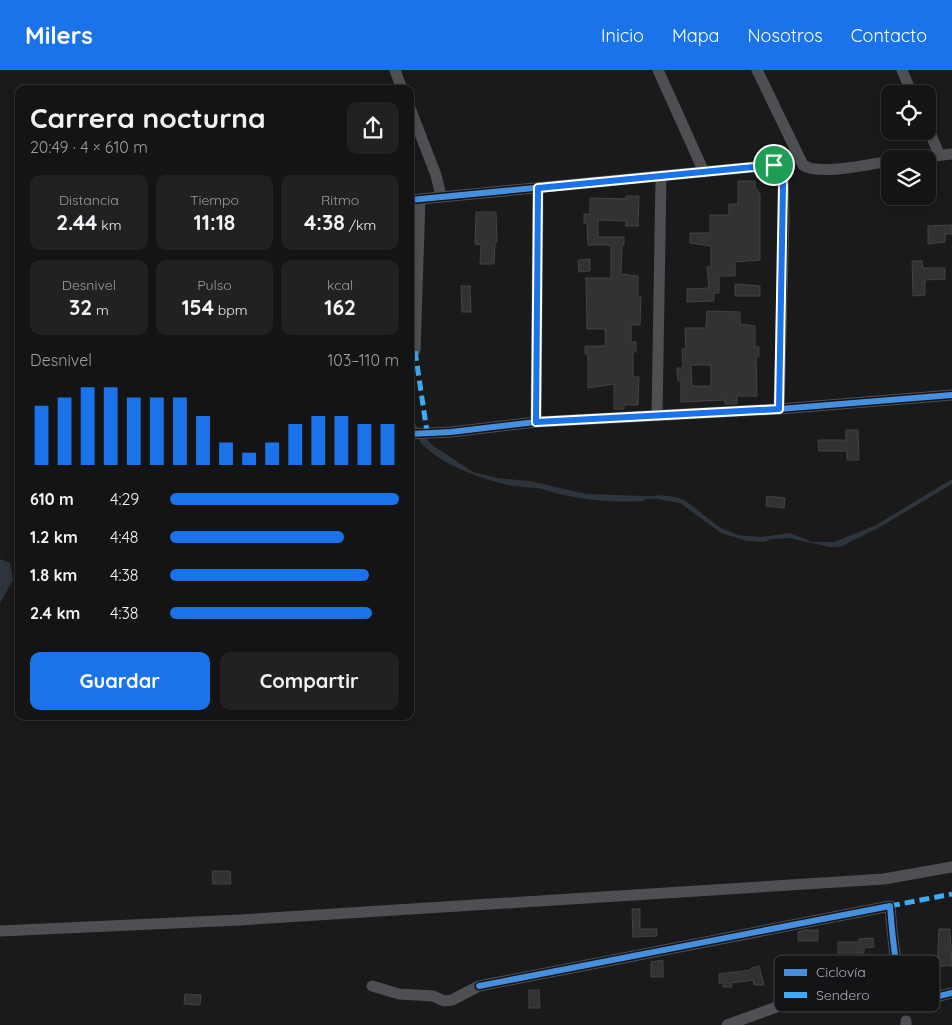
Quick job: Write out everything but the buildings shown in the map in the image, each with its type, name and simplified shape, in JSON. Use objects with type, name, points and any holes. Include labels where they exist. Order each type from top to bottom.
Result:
[{"type":"street","points":[[395,70],[401,85]]},
{"type":"street","points":[[658,70],[704,172]]},
{"type":"street","points":[[757,70],[803,165],[808,169],[834,169],[881,162]]},
{"type":"street","points":[[902,70],[908,85]]},
{"type":"street","points":[[414,118],[436,174],[441,196]]},
{"type":"street","points":[[933,140],[939,154]]},
{"type":"street","points":[[936,154],[952,154]]},
{"type":"street","points":[[415,352],[415,200],[774,165],[781,166],[784,218],[779,409]]},
{"type":"street","points":[[657,415],[660,177]]},
{"type":"street","points":[[536,422],[538,188]]},
{"type":"street","points":[[414,434],[451,432],[536,422],[779,409],[952,395]]},
{"type":"street","points":[[0,931],[240,920],[884,879],[952,867]]},
{"type":"street","points":[[372,986],[399,994],[433,996],[444,1000],[452,1000],[479,986],[890,906],[896,955]]},
{"type":"street","points":[[727,1025],[774,1008]]},
{"type":"shaded area","points":[[414,422],[431,444],[473,472],[497,478],[529,481],[587,494],[645,496],[644,501],[614,502],[584,499],[542,489],[495,482],[447,463],[421,443],[414,432]]},
{"type":"shaded area","points":[[952,479],[952,484],[882,526],[840,547],[830,547],[789,538],[771,539],[764,542],[747,541],[721,533],[680,503],[657,499],[657,495],[676,497],[686,501],[719,527],[738,535],[760,537],[790,533],[812,542],[834,542],[876,525]]},
{"type":"shaded area","points":[[0,559],[10,563],[13,580],[0,603]]},
{"type":"waterway","points":[[641,498],[660,497]]},
{"type":"marked path","points":[[415,351],[427,432]]},
{"type":"marked path","points":[[890,906],[952,894]]},
{"type":"cycle path","points":[[414,200],[774,165],[781,166],[783,174],[784,218],[779,409]]},
{"type":"cycle path","points":[[414,434],[451,432],[536,422],[779,409],[952,395]]},
{"type":"cycle path","points":[[479,986],[890,906],[895,955]]},
{"type":"cycle path","points":[[940,996],[952,993]]},
{"type":"route","points":[[774,165],[781,166],[783,174],[784,218],[779,409],[536,422],[538,188],[774,165]]}]
